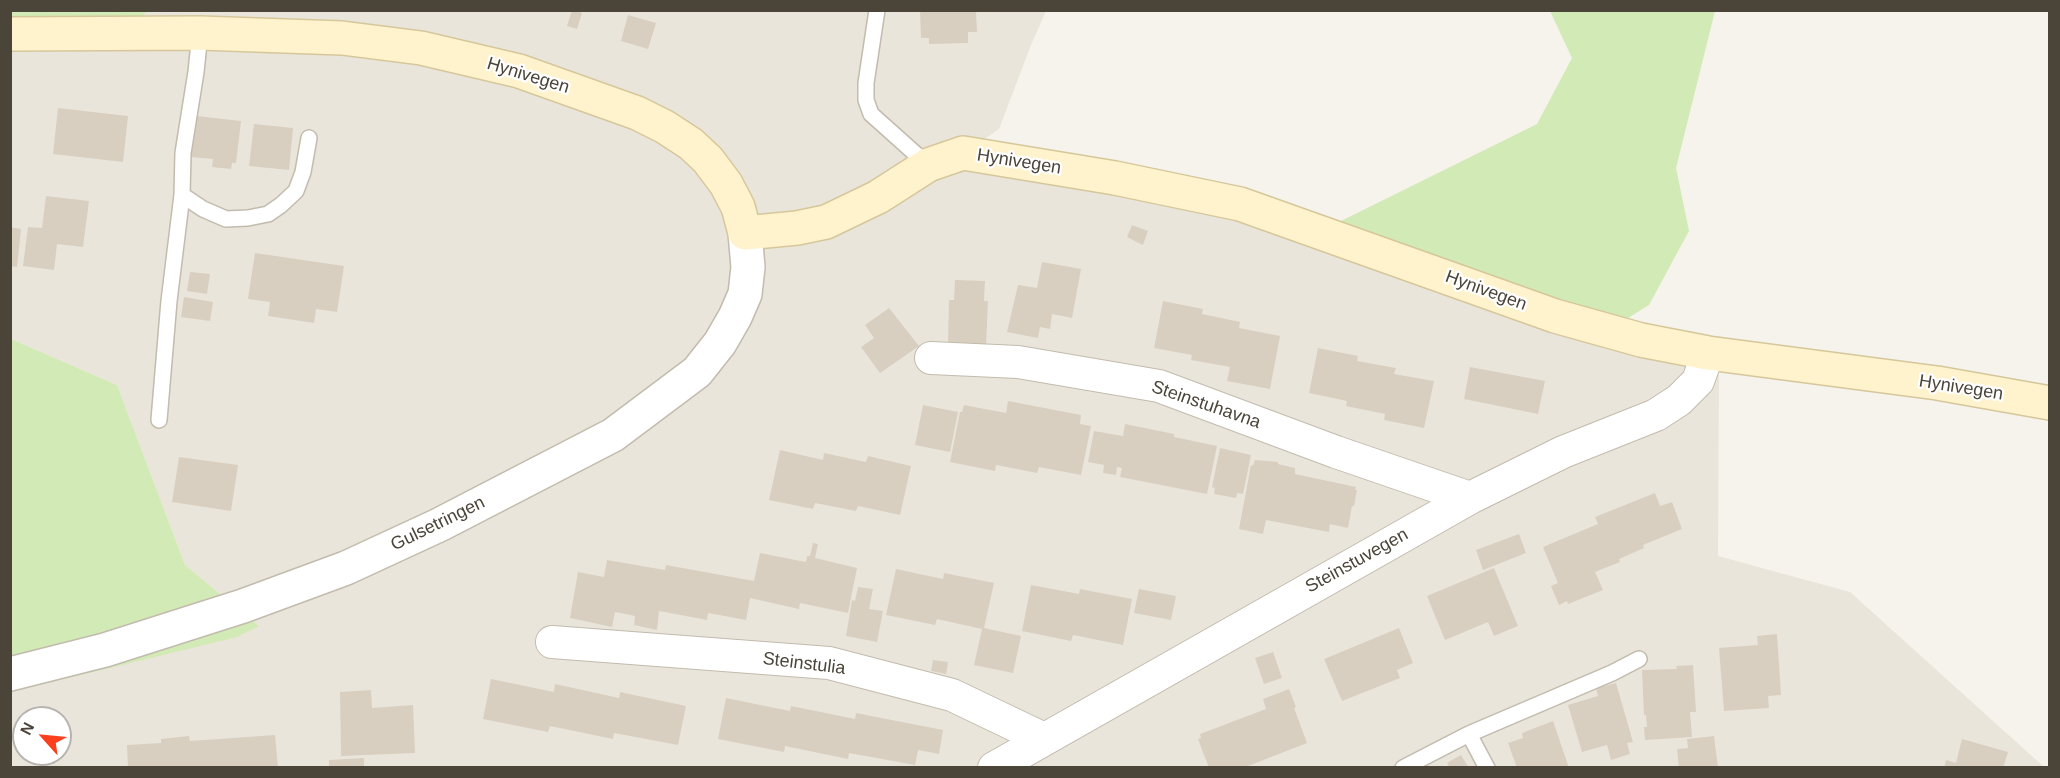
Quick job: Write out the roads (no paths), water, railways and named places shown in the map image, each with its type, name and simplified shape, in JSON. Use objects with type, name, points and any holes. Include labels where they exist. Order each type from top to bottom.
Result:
[{"type":"main road","name":"Hynivegen","points":[[10,34],[200,33],[342,38],[421,48],[519,71],[637,113],[691,144],[708,160],[726,184],[738,207],[746,233],[797,228],[826,222],[879,197],[928,165],[963,153],[1115,178],[1240,204],[1555,316],[1641,340],[1708,353],[1937,383],[2049,403]]},
{"type":"street","name":"Gulsetringen","points":[[10,674],[105,650],[243,606],[346,568],[439,525],[613,435],[698,372],[720,344],[745,294],[748,267],[746,233]]},
{"type":"street","name":"Steinstuvegen","points":[[994,768],[1470,498],[1563,452],[1656,415],[1679,400],[1698,381],[1708,353]]},
{"type":"street","name":"Steinstuhavna","points":[[931,358],[1018,362],[1159,386],[1336,452],[1470,498]]},
{"type":"street","name":"Steinstulia","points":[[552,642],[829,663],[952,695],[1044,739]]},
{"type":"lane","points":[[877,10],[866,83],[866,100],[871,114],[928,165]]},
{"type":"lane","points":[[159,420],[169,301],[182,195],[183,153],[200,33]]},
{"type":"lane","points":[[182,195],[226,219],[268,214],[296,191],[303,172],[309,138]]},
{"type":"lane","points":[[1403,768],[1469,734],[1612,673],[1639,659]]},
{"type":"lane","points":[[1469,734],[1487,768]]}]
